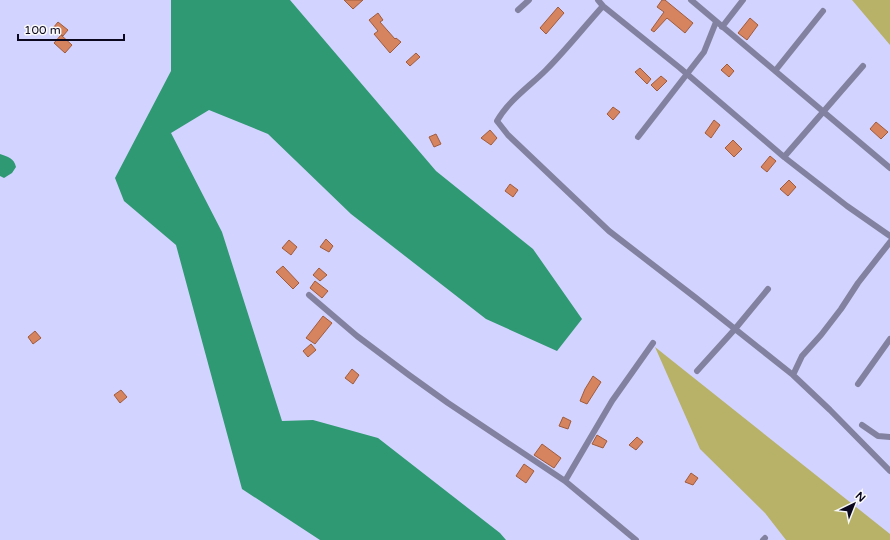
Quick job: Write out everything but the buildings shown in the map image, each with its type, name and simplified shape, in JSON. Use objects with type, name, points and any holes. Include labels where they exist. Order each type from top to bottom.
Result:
[{"type":"street","points":[[518,10],[529,0]]},
{"type":"street","points":[[598,0],[603,6],[687,74],[784,157],[847,206],[890,236]]},
{"type":"street","points":[[691,0],[722,28],[890,168]]},
{"type":"street","points":[[722,28],[743,0]]},
{"type":"street","points":[[603,6],[545,71],[522,90],[503,110],[497,121],[508,135],[609,231],[793,375],[890,471]]},
{"type":"street","points":[[775,71],[823,11]]},
{"type":"street","points":[[638,137],[704,52],[716,22]]},
{"type":"street","points":[[784,157],[863,66]]},
{"type":"street","points":[[793,375],[802,356],[821,335],[841,309],[858,283],[890,242]]},
{"type":"street","points":[[697,371],[735,329],[768,289]]},
{"type":"street","points":[[309,295],[357,336],[409,375],[448,403],[565,481],[636,540]]},
{"type":"street","points":[[858,384],[890,339]]},
{"type":"street","points":[[565,481],[612,401],[653,343]]},
{"type":"street","points":[[862,425],[878,436],[890,437]]},
{"type":"shaded area","points":[[171,0],[290,0],[436,171],[533,249],[582,319],[557,351],[486,319],[351,214],[268,134],[209,110],[171,133],[222,232],[282,421],[313,420],[378,438],[500,533],[506,540],[320,540],[242,489],[176,245],[124,201],[115,178],[171,71]]},
{"type":"shaded area","points":[[852,0],[890,0],[890,45]]},
{"type":"shaded area","points":[[0,154],[12,160],[16,167],[12,173],[4,178],[0,176]]},
{"type":"shaded area","points":[[655,347],[890,534],[890,540],[786,540],[765,513],[700,449]]}]
